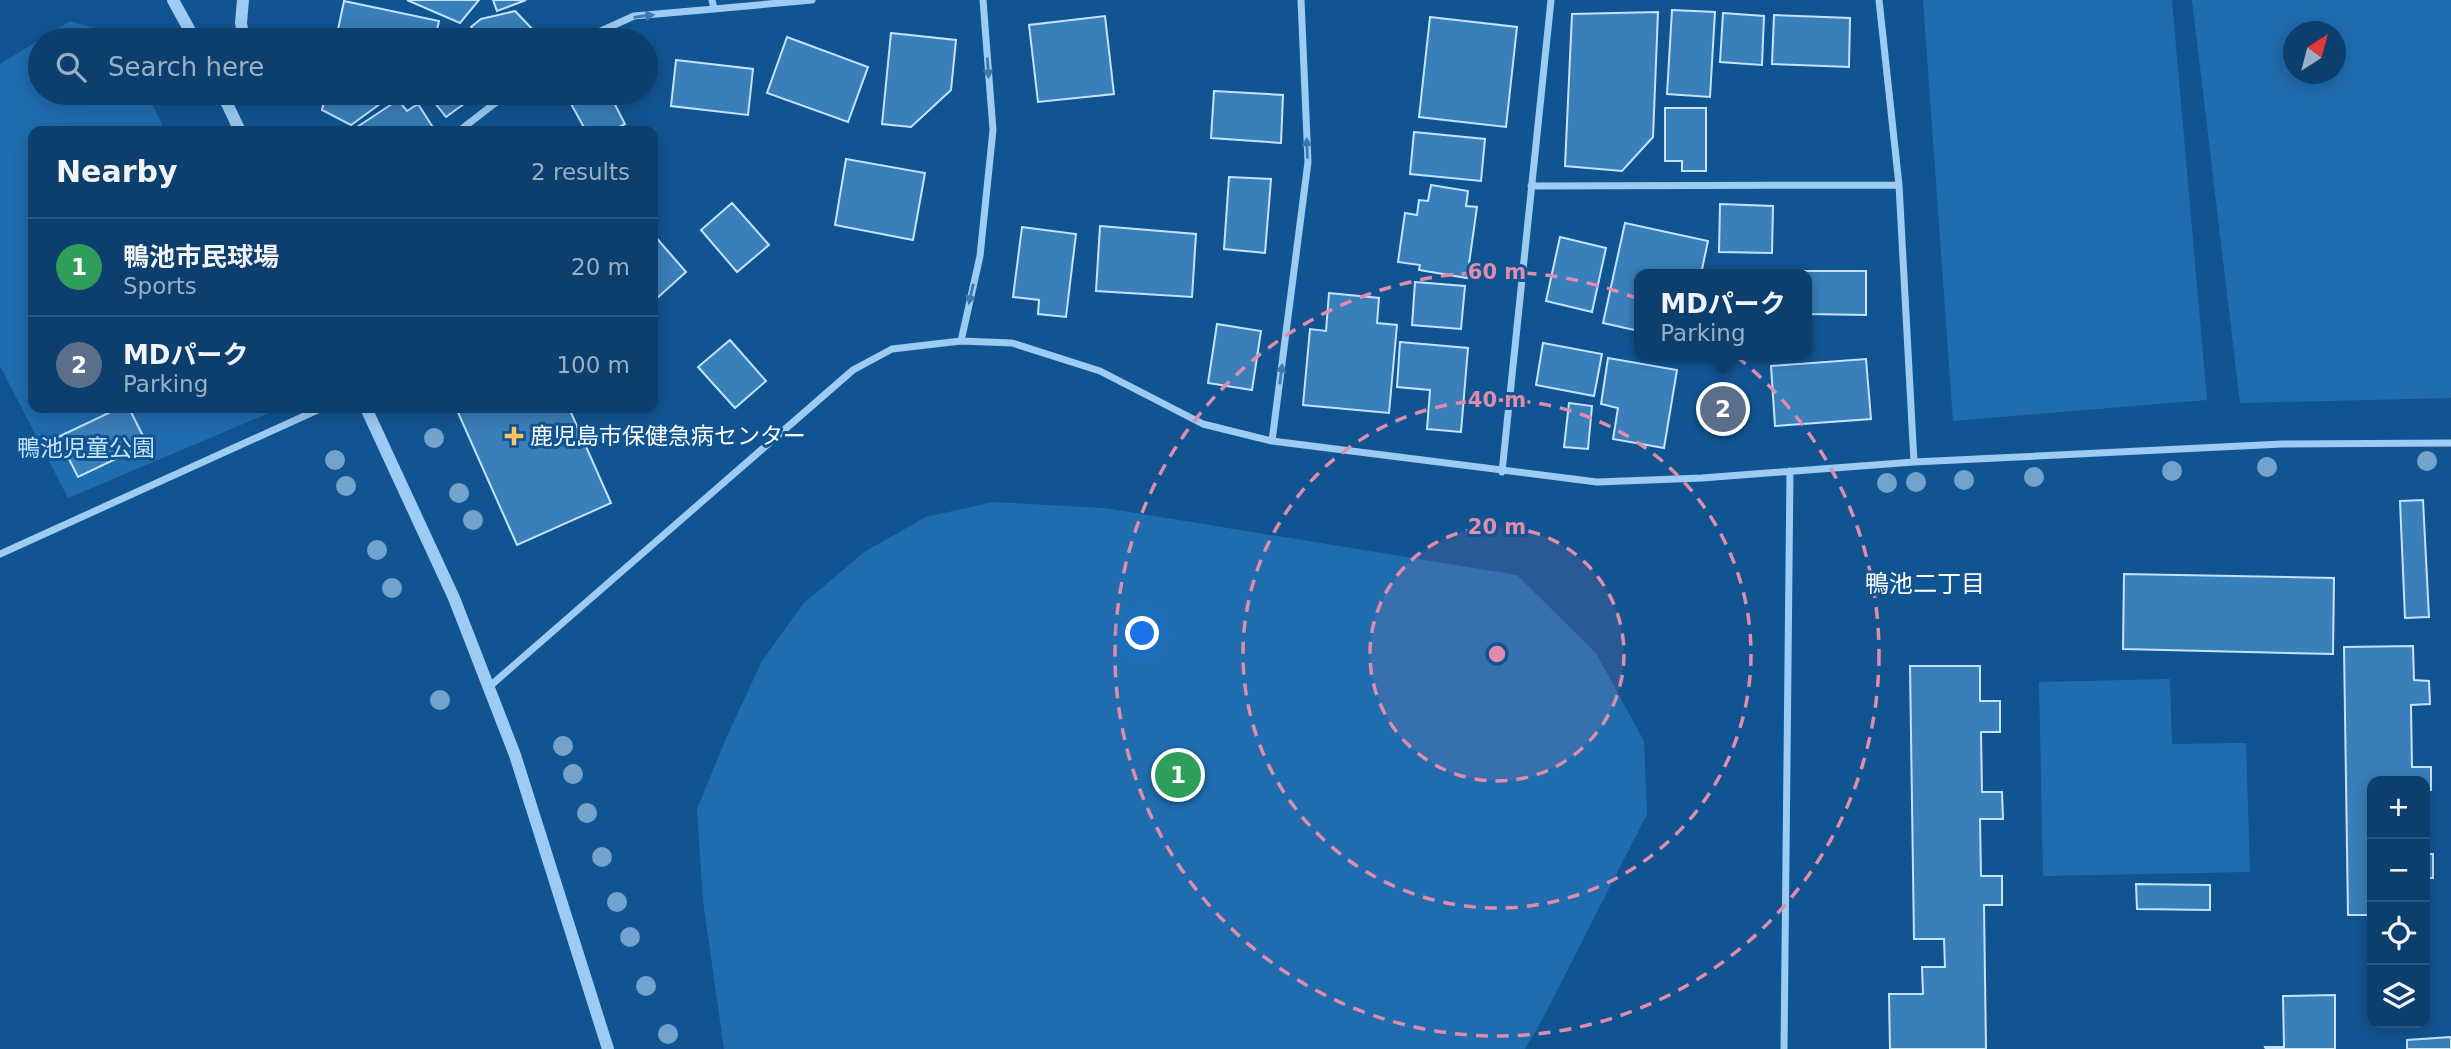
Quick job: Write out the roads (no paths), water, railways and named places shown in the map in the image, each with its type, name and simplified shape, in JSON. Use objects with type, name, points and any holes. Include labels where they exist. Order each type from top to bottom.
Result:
[{"type":"street","points":[[173,0],[188,28]]},
{"type":"street","points":[[242,28],[243,0]]},
{"type":"street","points":[[608,28],[634,16],[713,4],[812,0]]},
{"type":"street","points":[[961,341],[980,256],[993,130],[983,0]]},
{"type":"street","points":[[1272,441],[1308,162],[1301,0]]},
{"type":"street","points":[[1502,472],[1552,0]]},
{"type":"street","points":[[1879,0],[1899,185],[1914,462]]},
{"type":"street","points":[[228,105],[238,126]]},
{"type":"street","points":[[465,126],[493,105]]},
{"type":"street","points":[[1531,186],[1899,185]]},
{"type":"street","points":[[489,687],[853,370],[892,349],[961,341],[1012,343],[1100,371],[1203,424],[1272,441],[1597,482],[1702,478],[1914,462],[2282,444],[2451,443]]},
{"type":"street","points":[[0,554],[311,413]]},
{"type":"street","points":[[368,413],[454,598],[515,755],[608,1049]]},
{"type":"street","points":[[1784,1049],[1790,471]]},
{"type":"place","name":"MDパーク","points":[[1723,409]]},
{"type":"place","name":"鹿児島市保健急病センター","points":[[514,436]]},
{"type":"place","name":"鴨池市民球場","points":[[1178,775]]},
{"type":"district","name":"鴨池二丁目","points":[[1925,584]]},
{"type":"park label","name":"鴨池児童公園","points":[[86,448]]}]
